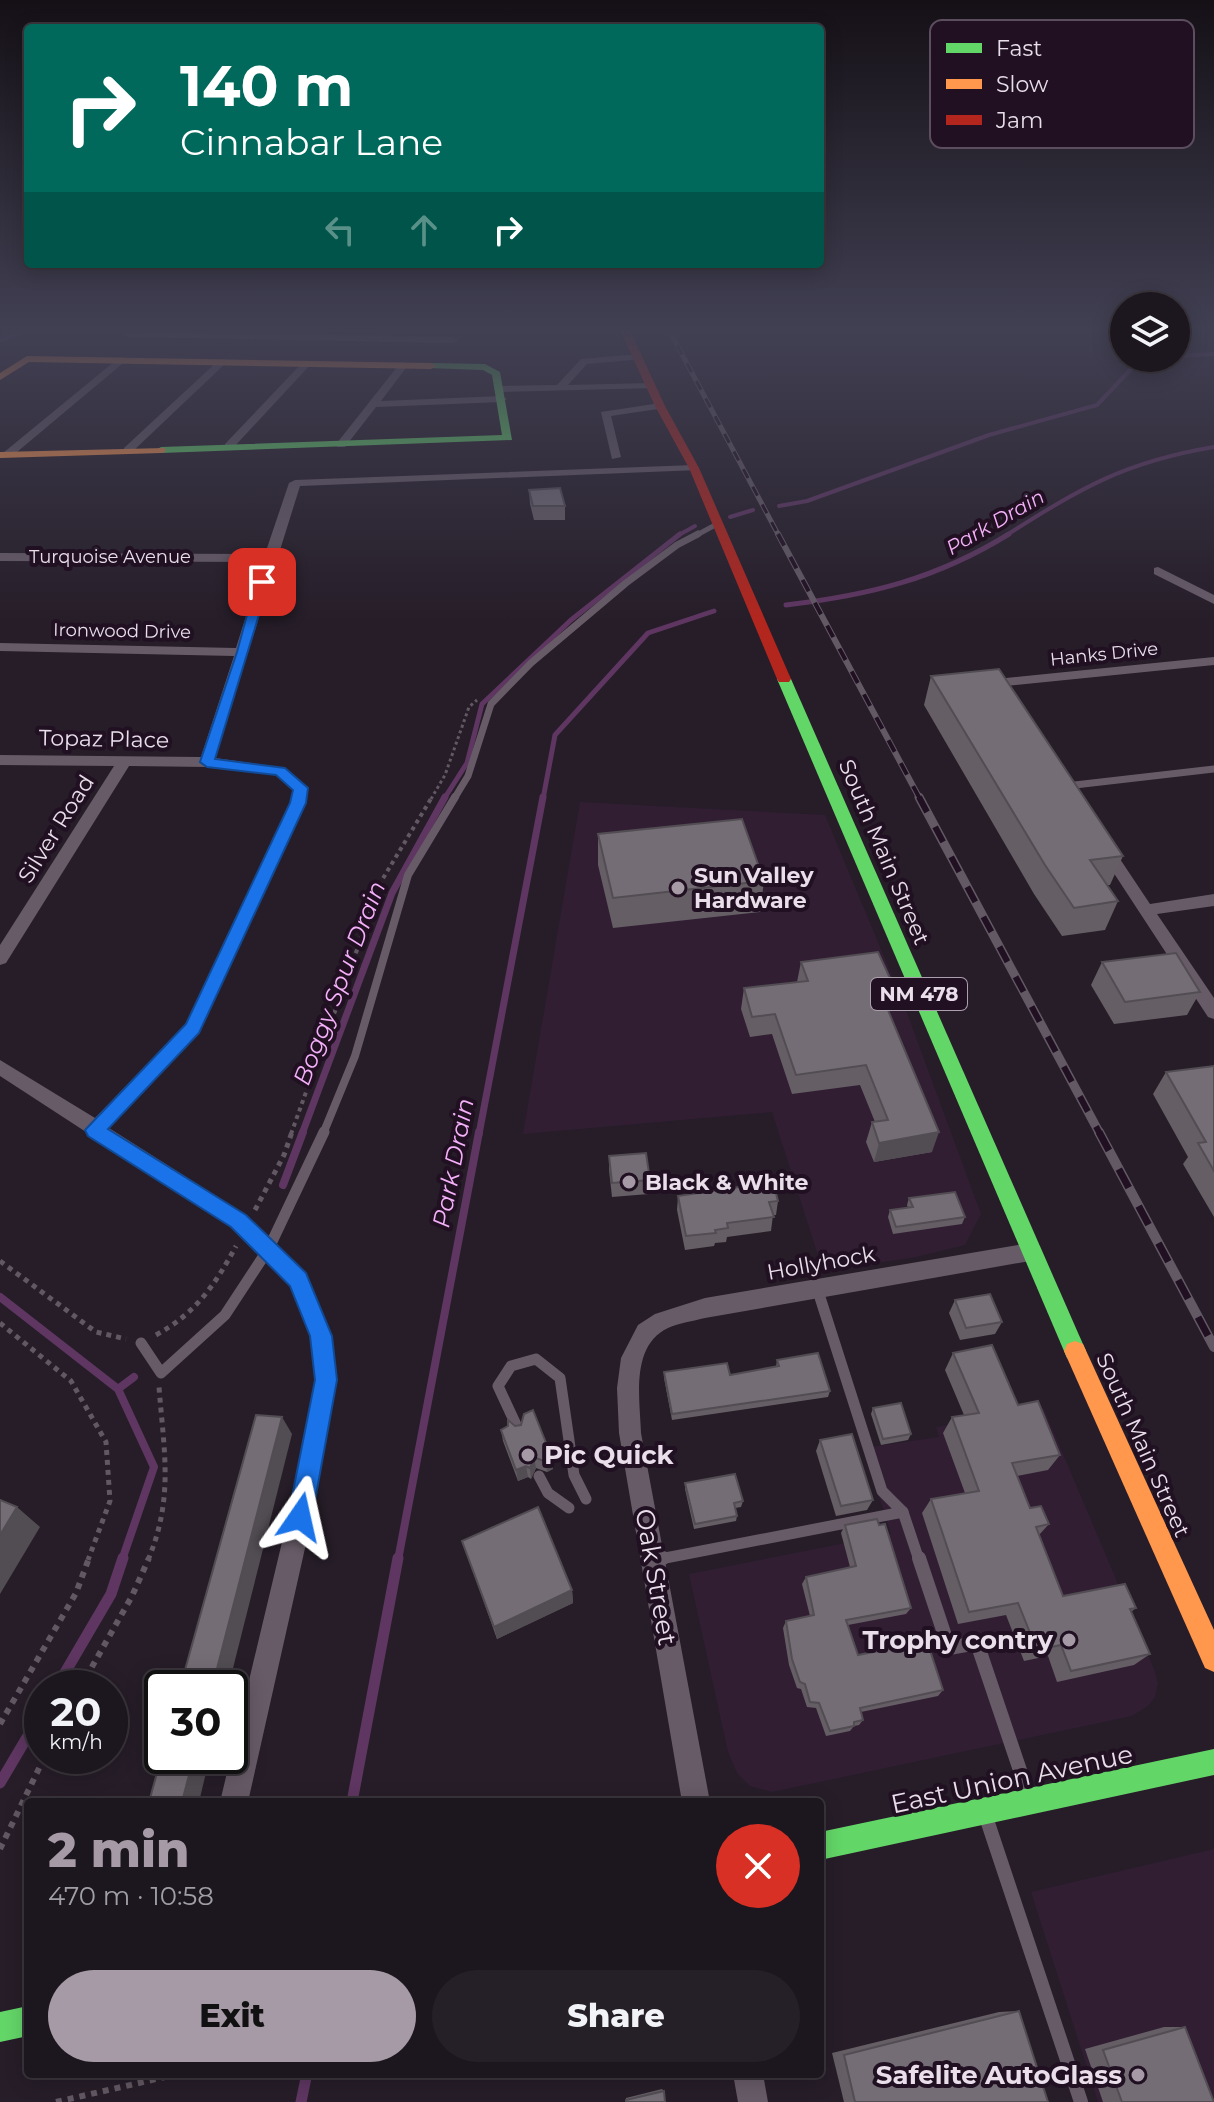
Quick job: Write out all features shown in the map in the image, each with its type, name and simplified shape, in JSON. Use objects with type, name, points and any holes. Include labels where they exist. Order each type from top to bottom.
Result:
[{"type":"main road","points":[[4,455],[508,438],[506,426]]},
{"type":"main road","name":"South Main Street","points":[[671,426],[694,468],[1030,1252],[1214,1659]]},
{"type":"main road","name":"East Union Avenue","points":[[824,1845],[1214,1762]]},
{"type":"main road","points":[[0,2027],[24,2022]]},
{"type":"street","points":[[4,455],[40,426]]},
{"type":"street","points":[[128,450],[154,426]]},
{"type":"street","points":[[229,446],[248,426]]},
{"type":"street","points":[[341,445],[356,426]]},
{"type":"street","points":[[608,426],[616,457]]},
{"type":"street","points":[[207,762],[295,483],[694,468]]},
{"type":"street","name":"Turquoise Avenue","points":[[0,557],[269,558]]},
{"type":"street","points":[[1158,571],[1214,600]]},
{"type":"street","name":"Ironwood Drive","points":[[0,647],[243,652]]},
{"type":"street","name":"Hanks Drive","points":[[1014,708],[997,683],[1214,661]]},
{"type":"street","name":"Topaz Place","points":[[0,760],[207,762],[280,771],[301,788],[298,803],[193,1029],[95,1130]]},
{"type":"street","name":"Silver Road","points":[[0,959],[123,763]]},
{"type":"street","points":[[1098,836],[1214,1012]]},
{"type":"street","points":[[1146,910],[1214,900]]},
{"type":"street","points":[[0,1067],[246,1227],[299,1280],[321,1336],[326,1380],[300,1517],[235,1798]]},
{"type":"street","name":"Hollyhock","points":[[633,1350],[656,1324],[705,1308],[1030,1252]]},
{"type":"street","name":"Oak Street","points":[[633,1350],[628,1388],[630,1433],[695,1798]]},
{"type":"street","points":[[749,2078],[753,2102]]},
{"type":"lane","points":[[141,1343],[161,1373],[225,1315],[269,1248],[319,1144],[355,1056],[408,875],[468,776],[491,704],[531,663],[626,583],[677,545],[717,524]]},
{"type":"lane","points":[[1065,786],[1214,769]]},
{"type":"lane","points":[[817,1288],[882,1491],[903,1512],[949,1648],[977,1643],[1031,1801]]},
{"type":"lane","points":[[518,1429],[498,1386],[511,1366],[536,1359],[560,1378],[574,1475],[586,1499]]},
{"type":"lane","points":[[539,1476],[548,1493],[569,1508]]},
{"type":"lane","points":[[653,1561],[903,1512]]},
{"type":"lane","points":[[984,1811],[1081,2102]]},
{"type":"path","points":[[0,1261],[96,1332],[141,1343],[185,1321],[207,1297],[284,1155],[319,1049],[382,880],[445,775],[469,707],[479,697]]},
{"type":"path","points":[[0,1323],[71,1381],[106,1442],[110,1501],[76,1593],[0,1724]]},
{"type":"path","points":[[89,1670],[158,1540],[167,1497],[168,1470],[158,1389],[161,1373]]},
{"type":"path","points":[[25,1798],[36,1774]]},
{"type":"path","points":[[0,1849],[24,1799]]},
{"type":"path","points":[[56,2102],[161,2078]]},
{"type":"shaded area","points":[[580,802],[825,815],[903,1002],[981,1214],[965,1245],[916,1257],[823,1271],[772,1112],[523,1134]]},
{"type":"shaded area","points":[[1044,1409],[1154,1669],[1158,1683],[1155,1697],[1148,1706],[1132,1716],[772,1792],[750,1786],[737,1773],[728,1752],[689,1574],[891,1534],[864,1448],[939,1437],[936,1427]]},
{"type":"shaded area","points":[[1214,1849],[1214,2102],[1098,2102],[1031,1892]]},
{"type":"building","points":[[560,488],[565,506],[533,506],[529,490]]},
{"type":"building","points":[[999,669],[1123,856],[1090,860],[1118,901],[1074,908],[931,676]]},
{"type":"building","points":[[742,819],[764,881],[613,898],[598,834]]},
{"type":"building","points":[[878,952],[895,989],[880,991],[939,1132],[879,1143],[872,1122],[888,1120],[866,1065],[796,1075],[775,1014],[752,1017],[744,988],[808,981],[801,962]]},
{"type":"building","points":[[1176,953],[1200,992],[1125,1002],[1102,962]]},
{"type":"building","points":[[1214,1066],[1214,1171],[1198,1143],[1206,1142],[1166,1072]]},
{"type":"building","points":[[646,1153],[650,1180],[612,1183],[609,1156]]},
{"type":"building","points":[[773,1182],[778,1201],[769,1202],[774,1217],[727,1223],[728,1228],[715,1230],[716,1233],[686,1236],[678,1196]]},
{"type":"building","points":[[955,1192],[965,1217],[896,1227],[890,1210],[913,1207],[909,1198]]},
{"type":"building","points":[[990,1294],[1002,1322],[966,1328],[955,1300]]},
{"type":"building","points":[[992,1345],[1018,1405],[1038,1401],[1060,1455],[1012,1463],[1030,1508],[1041,1506],[1049,1524],[1036,1527],[1063,1596],[1125,1584],[1136,1608],[1130,1609],[1150,1654],[1071,1671],[1061,1645],[1037,1650],[1018,1603],[969,1612],[931,1499],[979,1491],[952,1417],[979,1413],[953,1353]]},
{"type":"building","points":[[818,1353],[830,1391],[672,1414],[664,1372],[727,1363],[730,1375],[779,1366],[777,1360]]},
{"type":"building","points":[[901,1403],[911,1434],[883,1439],[873,1408]]},
{"type":"building","name":"Pic Quick","points":[[533,1410],[552,1458],[546,1462],[534,1457],[530,1468],[526,1466],[516,1470],[501,1430],[508,1426],[508,1420],[515,1426],[521,1425],[524,1414]]},
{"type":"building","points":[[256,1415],[282,1417],[217,1670],[185,1670]]},
{"type":"building","points":[[852,1434],[873,1500],[841,1506],[820,1440]]},
{"type":"building","points":[[735,1474],[743,1501],[734,1503],[737,1516],[695,1524],[685,1483]]},
{"type":"building","points":[[0,1500],[17,1507],[0,1535]]},
{"type":"building","name":"Pic Quick","points":[[538,1507],[572,1590],[494,1627],[462,1541]]},
{"type":"building","points":[[877,1519],[879,1525],[885,1524],[911,1608],[846,1620],[858,1655],[927,1641],[943,1690],[860,1708],[863,1720],[854,1722],[854,1726],[830,1731],[819,1703],[810,1702],[805,1684],[800,1682],[792,1659],[786,1621],[814,1615],[806,1577],[856,1566],[845,1525]]},
{"type":"building","points":[[157,1774],[189,1774],[183,1798],[150,1798]]},
{"type":"building","points":[[1019,2011],[1048,2102],[855,2102],[844,2055]]},
{"type":"building","name":"Safelite AutoGlass","points":[[1185,2027],[1214,2102],[1122,2102],[1103,2050]]},
{"type":"building","points":[[664,2091],[665,2102],[626,2102],[626,2100]]},
{"type":"waterway","name":"Boggy Spur Drain","points":[[779,506],[807,501],[1021,426]]},
{"type":"waterway","name":"Park Drain","points":[[1005,536],[1104,479],[1154,460],[1214,447]]},
{"type":"waterway","name":"Boggy Spur Drain","points":[[730,517],[753,510]]},
{"type":"waterway","name":"Boggy Spur Drain","points":[[679,535],[695,526]]},
{"type":"waterway","name":"Park Drain","points":[[786,605],[902,583],[955,563],[1009,534]]},
{"type":"waterway","name":"Boggy Spur Drain","points":[[444,799],[467,763],[482,704],[571,620],[679,535]]},
{"type":"waterway","name":"Park Drain","points":[[543,799],[555,735],[648,633],[714,611]]},
{"type":"waterway","name":"Boggy Spur Drain","points":[[302,1134],[392,893],[445,797]]},
{"type":"waterway","name":"Park Drain","points":[[479,1134],[543,797]]},
{"type":"waterway","name":"Boggy Spur Drain","points":[[283,1185],[303,1132]]},
{"type":"waterway","name":"Park Drain","points":[[398,1560],[479,1132]]},
{"type":"waterway","points":[[0,1297],[118,1389]]},
{"type":"waterway","name":"Boggy Spur Drain","points":[[118,1389],[134,1377]]},
{"type":"waterway","points":[[118,1389],[154,1467],[122,1560]]},
{"type":"waterway","points":[[67,1670],[111,1594],[123,1558]]},
{"type":"waterway","name":"Park Drain","points":[[353,1798],[398,1558]]},
{"type":"waterway","points":[[0,1783],[24,1742]]},
{"type":"waterway","name":"Park Drain","points":[[301,2102],[306,2078]]},
{"type":"railway","points":[[720,426],[779,536]]},
{"type":"railway","points":[[778,534],[920,799]]},
{"type":"railway","points":[[919,797],[1100,1134]]},
{"type":"railway","points":[[1099,1132],[1214,1347]]},
{"type":"traffic: fast","points":[[161,450],[508,438],[506,426]]},
{"type":"traffic: fast","points":[[784,679],[1075,1351]]},
{"type":"traffic: fast","points":[[824,1845],[1214,1762]]},
{"type":"traffic: fast","points":[[0,2027],[24,2022]]},
{"type":"traffic: slow","points":[[0,455],[161,450]]},
{"type":"traffic: slow","points":[[1075,1351],[1214,1659]]},
{"type":"traffic: jam","points":[[671,426],[694,468],[784,679]]},
{"type":"place","name":"Sun Valley Hardware","points":[[678,888]]},
{"type":"place","name":"Black & White","points":[[629,1182]]},
{"type":"place","name":"Pic Quick","points":[[528,1455]]},
{"type":"place","name":"Trophy contry","points":[[1069,1640]]},
{"type":"place","name":"Safelite AutoGlass","points":[[1138,2075]]},
{"type":"route","points":[[262,582],[207,762],[280,771],[301,788],[298,803],[193,1029],[95,1130],[239,1221],[299,1280],[321,1336],[326,1380],[300,1517]]}]
